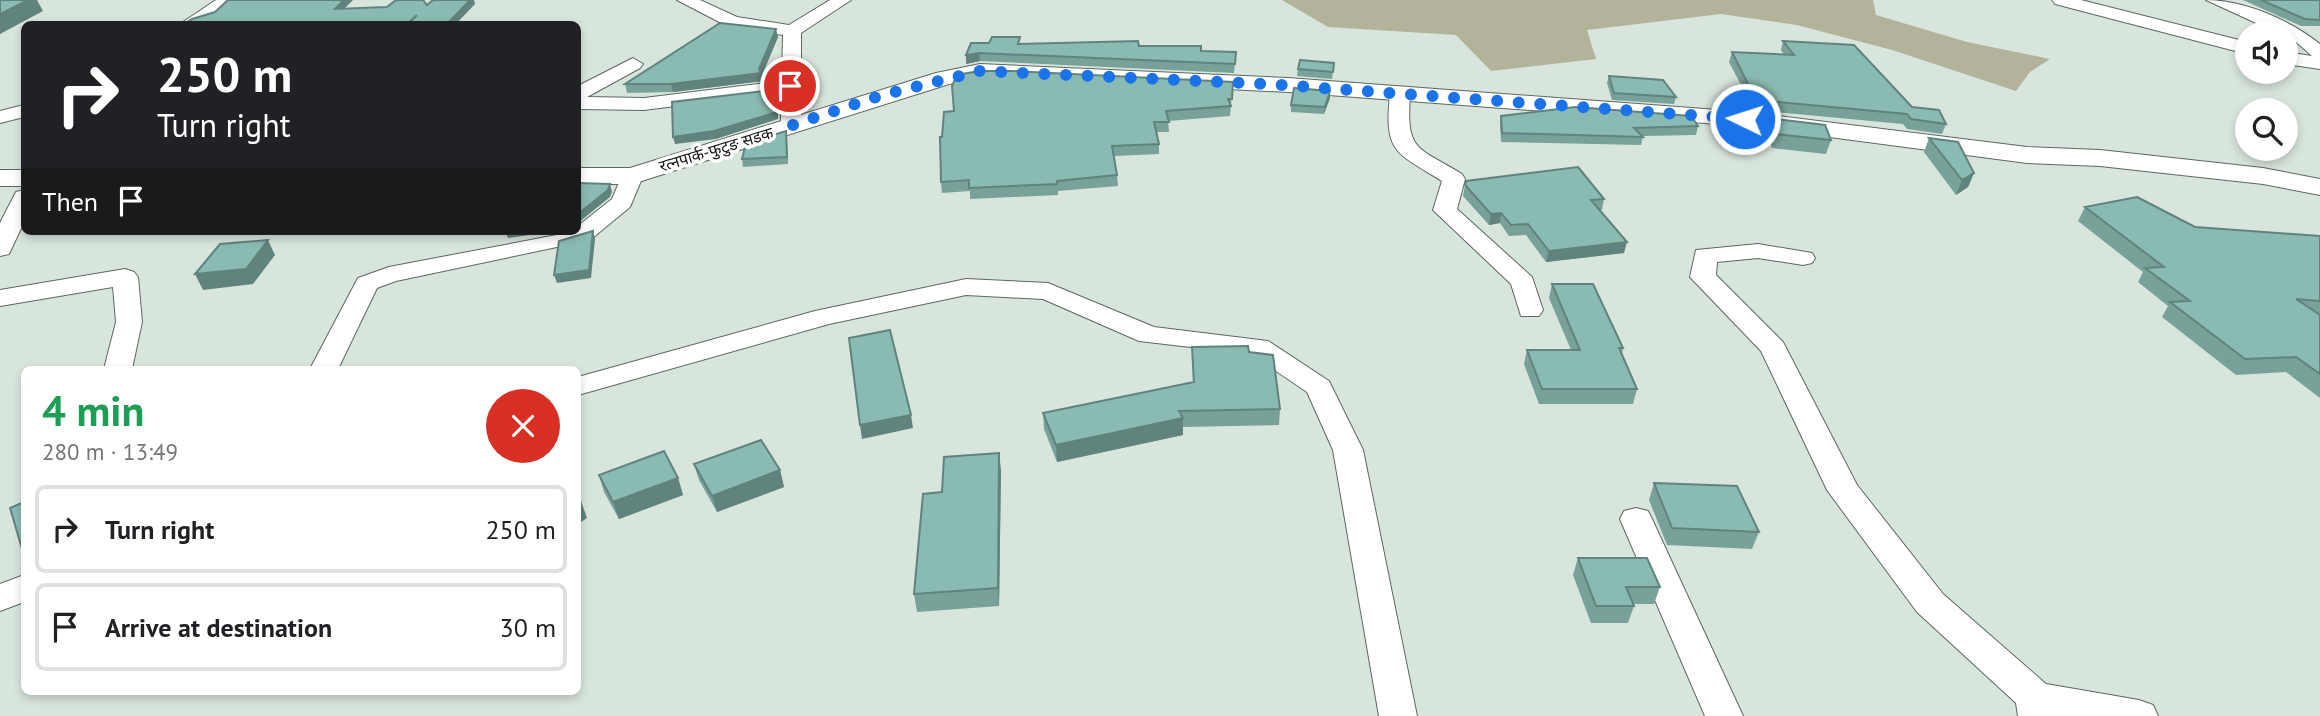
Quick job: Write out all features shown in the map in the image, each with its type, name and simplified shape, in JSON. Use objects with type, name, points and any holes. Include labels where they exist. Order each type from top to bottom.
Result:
[{"type":"street","points":[[195,21],[211,13],[226,0]]},
{"type":"street","points":[[686,0],[733,22],[792,31],[842,0]]},
{"type":"street","points":[[2061,0],[2235,45]]},
{"type":"street","points":[[2215,0],[2298,36],[2320,53]]},
{"type":"street","points":[[790,126],[792,31]]},
{"type":"street","points":[[2298,60],[2320,63]]},
{"type":"street","points":[[581,92],[633,64]]},
{"type":"street","name":"रत्नपार्क-फुटुङ सडक","points":[[581,176],[632,176],[882,95],[980,71],[1248,83],[1745,119],[2027,155],[2152,163],[2263,176],[2320,187]]},
{"type":"street","points":[[581,103],[634,105],[790,86]]},
{"type":"street","points":[[1400,94],[1397,131],[1409,151],[1454,179],[1445,210],[1523,282],[1530,310]]},
{"type":"street","points":[[0,117],[21,112]]},
{"type":"street","points":[[581,234],[622,202],[632,176]]},
{"type":"street","points":[[0,178],[21,178]]},
{"type":"street","points":[[0,249],[21,204]]},
{"type":"street","points":[[326,366],[367,283],[389,275],[576,235]]},
{"type":"street","points":[[1803,258],[1758,251],[1705,255],[1703,276],[1773,348],[1843,490],[1930,603],[2036,706],[2139,716]]},
{"type":"street","points":[[0,298],[125,276],[129,322],[119,366]]},
{"type":"street","points":[[581,385],[824,317],[966,287],[1048,291],[1149,335],[1258,347],[1319,387],[1348,450],[1398,716]]},
{"type":"street","points":[[1636,519],[1724,716]]},
{"type":"street","points":[[0,598],[21,589]]},
{"type":"green space","points":[[1282,0],[1873,0],[1876,15],[1967,42],[2050,59],[2030,72],[2016,91],[1892,50],[1797,25],[1721,14],[1587,30],[1596,59],[1491,71],[1456,35],[1328,27]]},
{"type":"building","points":[[0,0],[28,0],[0,14]]},
{"type":"building","points":[[228,0],[344,0],[335,9],[387,7],[396,0],[423,0],[427,5],[433,0],[470,0],[450,21],[411,21],[417,15],[410,21],[189,21],[215,12]]},
{"type":"building","points":[[2261,0],[2320,0],[2320,20],[2305,19]]},
{"type":"building","points":[[720,23],[776,29],[759,69],[761,73],[671,84],[625,84]]},
{"type":"building","points":[[992,37],[1020,37],[1018,44],[1138,41],[1139,46],[1201,46],[1201,51],[1236,52],[1235,64],[979,53],[966,55],[971,43],[989,43]]},
{"type":"building","points":[[1783,41],[1854,45],[1912,107],[1939,110],[1946,124],[1911,119],[1907,114],[1756,100],[1732,52],[1794,55]]},
{"type":"building","points":[[1300,60],[1334,63],[1333,72],[1298,69]]},
{"type":"building","points":[[979,71],[1233,82],[1232,99],[1228,99],[1231,106],[1166,111],[1169,122],[1154,122],[1159,144],[1112,146],[1117,175],[1057,181],[1057,184],[969,188],[969,180],[941,182],[940,137],[944,112],[954,111],[952,86],[957,75]]},
{"type":"building","points":[[1609,76],[1663,80],[1676,97],[1614,93]]},
{"type":"building","points":[[1294,88],[1330,91],[1325,107],[1291,105]]},
{"type":"building","points":[[772,90],[777,97],[777,112],[714,131],[673,137],[672,102]]},
{"type":"building","points":[[1575,107],[1691,116],[1698,126],[1634,128],[1643,137],[1502,133],[1501,116]]},
{"type":"building","points":[[1768,118],[1825,125],[1831,140],[1776,134],[1772,119]]},
{"type":"building","points":[[786,131],[787,157],[742,159],[746,143]]},
{"type":"building","points":[[1929,138],[1958,142],[1974,173],[1962,180]]},
{"type":"building","points":[[1578,167],[1604,199],[1591,200],[1627,242],[1549,251],[1528,224],[1511,225],[1501,213],[1491,214],[1465,185],[1466,181]]},
{"type":"building","points":[[581,183],[610,184],[608,190],[581,212]]},
{"type":"building","points":[[2137,197],[2195,227],[2320,236],[2320,301],[2296,299],[2320,315],[2320,374],[2296,357],[2245,359],[2170,302],[2190,301],[2145,268],[2164,267],[2085,207]]},
{"type":"building","points":[[593,231],[589,270],[554,275],[559,241]]},
{"type":"building","points":[[268,240],[246,269],[195,274],[220,244]]},
{"type":"building","points":[[1552,284],[1593,284],[1623,348],[1619,348],[1637,389],[1542,389],[1527,350],[1580,350]]},
{"type":"building","points":[[890,330],[911,415],[860,425],[849,338]]},
{"type":"building","points":[[1248,346],[1249,352],[1273,355],[1280,409],[1179,411],[1183,418],[1056,445],[1043,413],[1194,382],[1192,347]]},
{"type":"building","points":[[761,440],[780,470],[712,496],[694,464]]},
{"type":"building","points":[[664,451],[678,478],[613,502],[599,475]]},
{"type":"building","points":[[999,453],[998,588],[914,594],[923,494],[942,492],[944,457]]},
{"type":"building","points":[[1654,483],[1737,486],[1759,532],[1672,528]]},
{"type":"building","points":[[21,503],[21,545],[10,508]]},
{"type":"building","points":[[1578,558],[1647,558],[1660,587],[1626,587],[1634,606],[1596,606]]},
{"type":"route","points":[[790,86],[790,126],[882,95],[980,71],[1268,84],[1745,119]]}]
